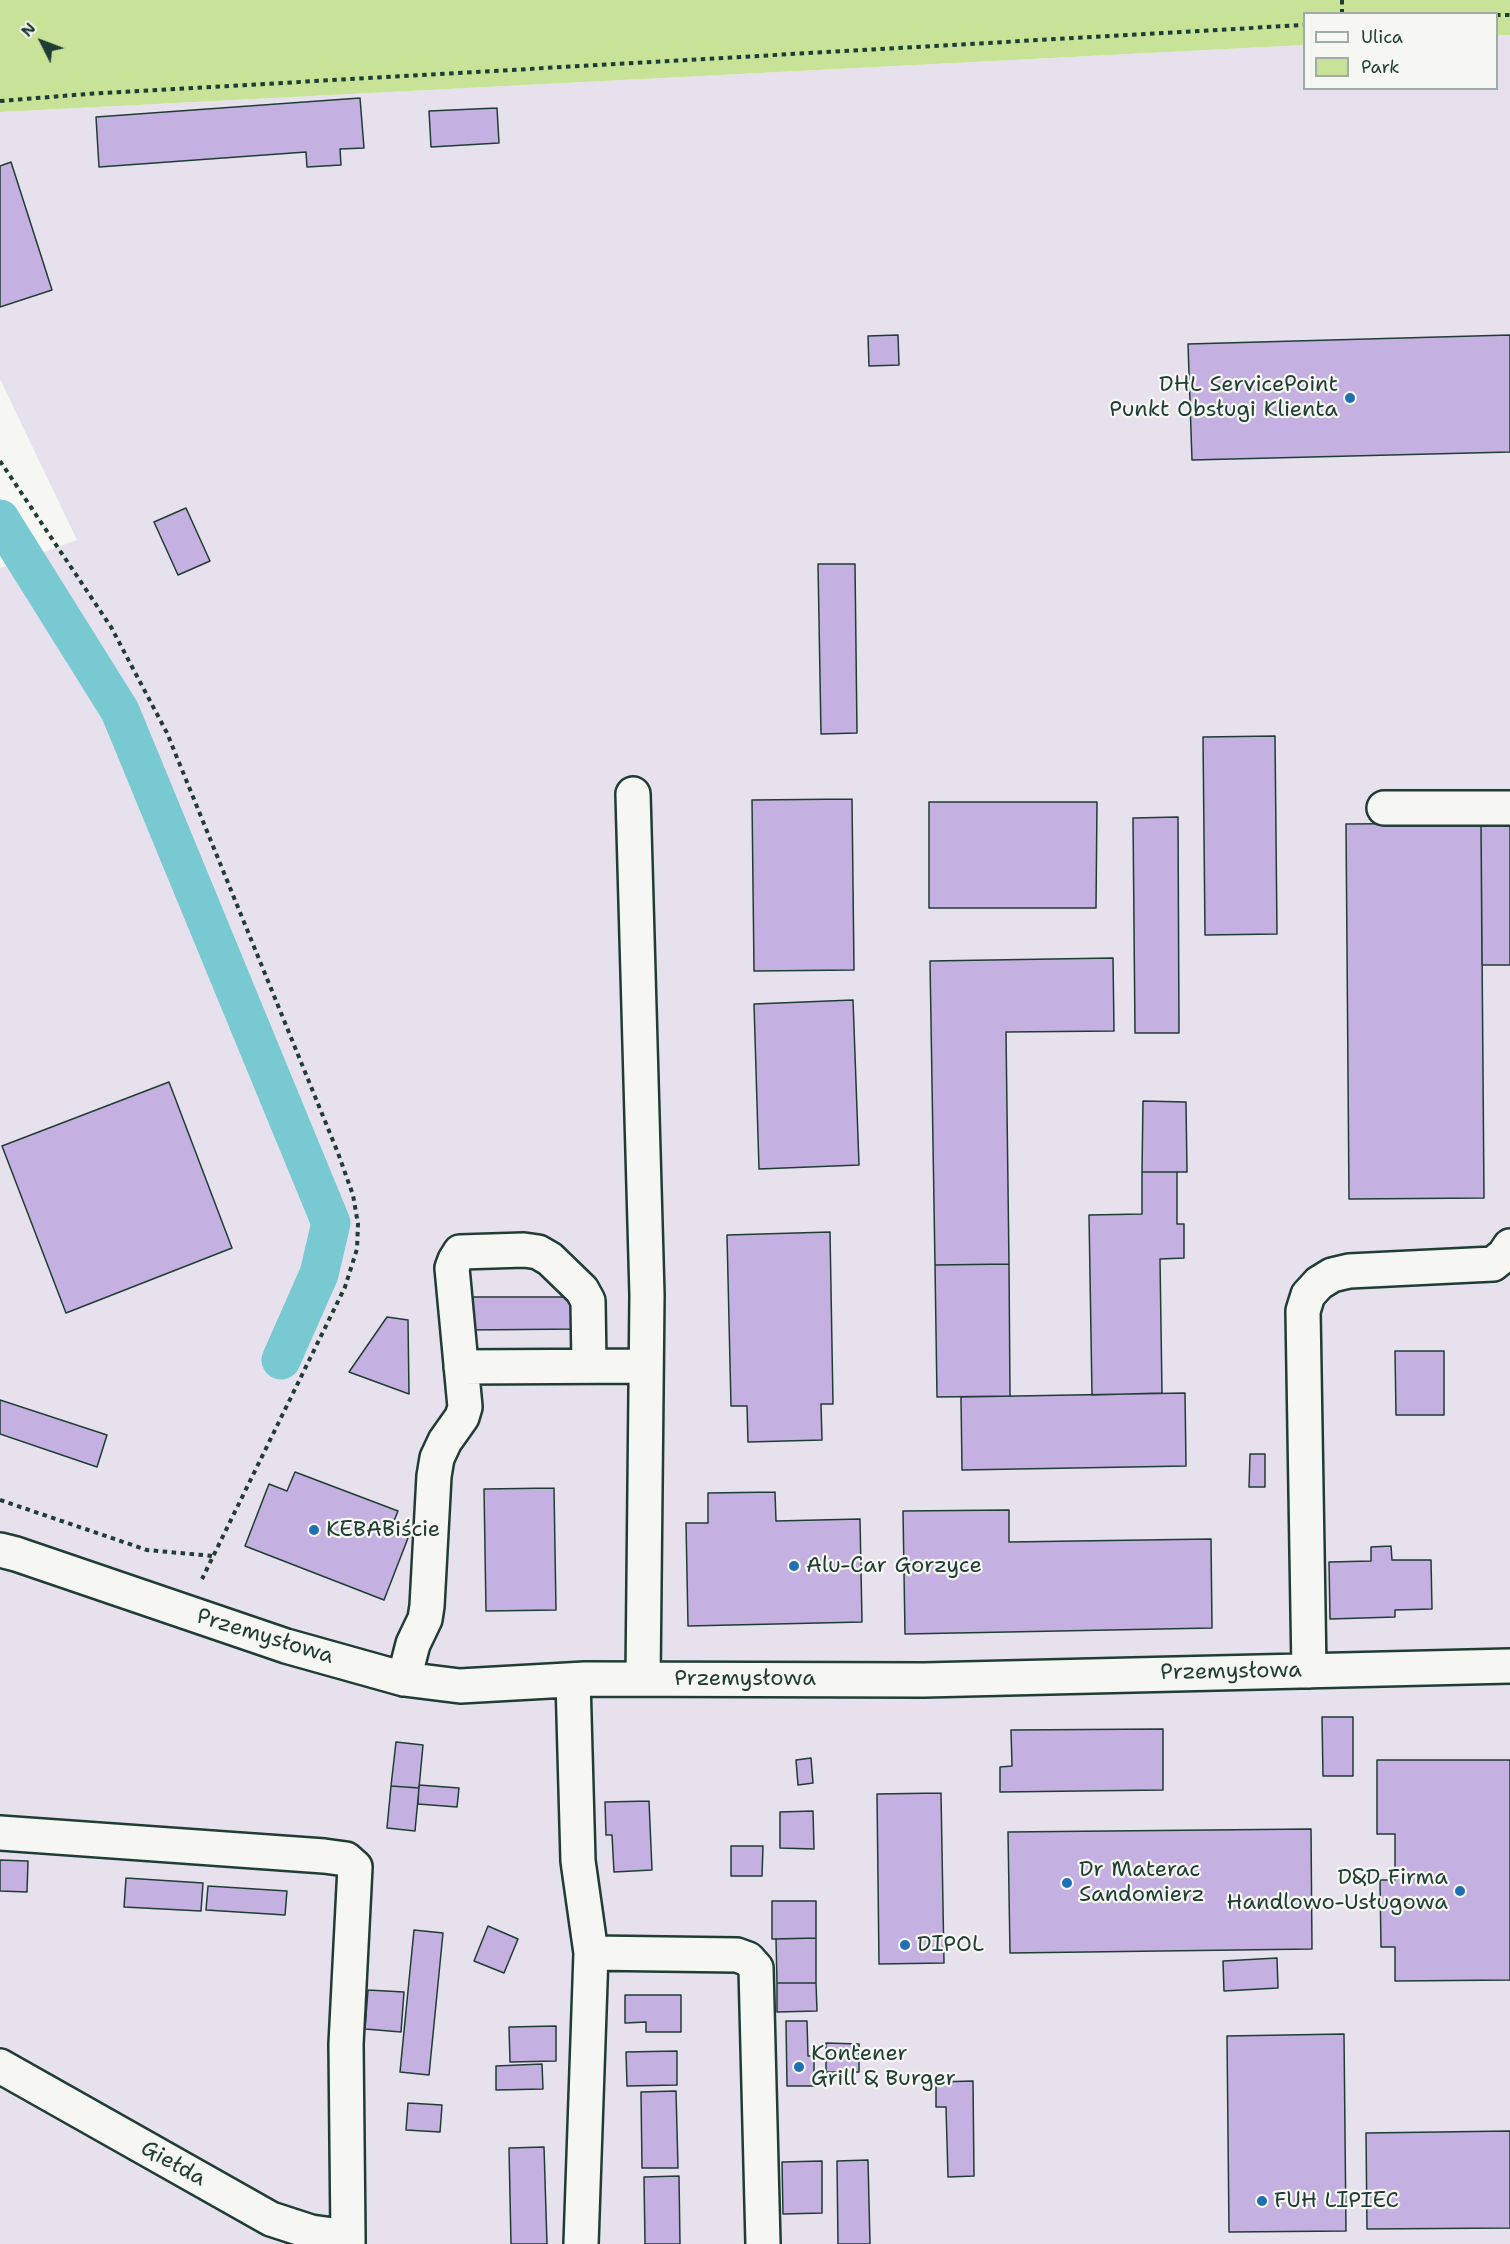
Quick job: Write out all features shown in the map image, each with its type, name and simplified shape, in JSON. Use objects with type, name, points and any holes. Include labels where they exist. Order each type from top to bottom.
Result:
[{"type":"street","points":[[633,794],[647,1295],[643,1679]]},
{"type":"street","points":[[1384,808],[1510,808]]},
{"type":"street","points":[[1308,1671],[1303,1311],[1308,1294],[1332,1275],[1349,1271],[1493,1264],[1504,1255],[1510,1246]]},
{"type":"street","points":[[404,1679],[413,1644],[427,1606],[437,1458],[445,1441],[462,1417],[465,1407],[452,1268],[460,1252],[524,1250],[538,1252],[550,1259],[582,1290],[588,1301],[589,1365]]},
{"type":"street","points":[[461,1367],[646,1366]]},
{"type":"street","name":"Przemysłowa","points":[[0,1550],[286,1646],[404,1679],[460,1686],[573,1680],[924,1680],[1510,1666]]},
{"type":"street","points":[[573,1680],[578,1861],[591,1953],[580,2244]]},
{"type":"street","points":[[0,1833],[324,1856],[346,1859],[355,1867],[346,2044],[348,2241]]},
{"type":"street","points":[[591,1953],[737,1955],[748,1959],[756,1968],[763,2244]]},
{"type":"street","name":"Giełda","points":[[0,2066],[271,2219],[348,2241]]},
{"type":"path","points":[[0,101],[1303,25]]},
{"type":"path","points":[[0,461],[111,627],[153,704],[196,801],[353,1195],[358,1224],[357,1249],[345,1287],[186,1612]]},
{"type":"path","points":[[0,1500],[147,1550],[213,1556]]},
{"type":"shaded area","points":[[1498,35],[1510,35],[1510,2244],[0,2244],[0,568],[77,540],[0,379],[0,112],[1303,45],[1303,90],[1498,90]]},
{"type":"green space","points":[[0,0],[1510,0],[1510,35],[1498,35],[1498,12],[1303,12],[1303,45],[0,112]]},
{"type":"building","points":[[360,98],[364,148],[340,149],[341,165],[307,167],[306,152],[99,167],[96,117]]},
{"type":"building","points":[[497,108],[499,143],[431,147],[429,111]]},
{"type":"building","points":[[11,162],[52,290],[0,307],[0,166]]},
{"type":"building","points":[[898,335],[899,365],[869,366],[868,336]]},
{"type":"building","name":"DHL ServicePoint Punkt Obsługi Klienta","points":[[1510,335],[1510,452],[1192,460],[1188,344]]},
{"type":"building","points":[[186,508],[210,561],[178,575],[154,522]]},
{"type":"building","points":[[818,564],[855,564],[857,733],[821,734]]},
{"type":"building","points":[[1275,736],[1277,934],[1205,935],[1203,737]]},
{"type":"building","points":[[852,799],[854,970],[754,971],[752,800]]},
{"type":"building","points":[[929,802],[1097,802],[1096,908],[929,908]]},
{"type":"building","points":[[1178,817],[1179,1033],[1135,1033],[1133,818]]},
{"type":"building","points":[[1510,822],[1510,965],[1482,965],[1481,823]]},
{"type":"building","points":[[1481,823],[1484,1198],[1349,1199],[1346,824]]},
{"type":"building","points":[[1113,958],[1114,1031],[1006,1032],[1009,1264],[935,1265],[930,961]]},
{"type":"building","points":[[853,1000],[859,1165],[759,1169],[754,1004]]},
{"type":"building","points":[[169,1082],[232,1248],[66,1313],[2,1146]]},
{"type":"building","points":[[1143,1101],[1186,1102],[1187,1172],[1142,1172]]},
{"type":"building","points":[[1142,1172],[1177,1172],[1177,1224],[1184,1224],[1184,1258],[1160,1259],[1162,1393],[1092,1395],[1089,1215],[1142,1214]]},
{"type":"building","points":[[830,1232],[833,1404],[821,1404],[822,1440],[748,1442],[747,1406],[731,1406],[727,1235]]},
{"type":"building","points":[[1009,1264],[1010,1396],[937,1397],[935,1265]]},
{"type":"building","points":[[467,1297],[578,1297],[579,1329],[467,1330]]},
{"type":"building","points":[[387,1317],[408,1320],[409,1394],[349,1372]]},
{"type":"building","points":[[1395,1351],[1444,1351],[1444,1415],[1396,1415]]},
{"type":"building","points":[[1185,1393],[1186,1466],[962,1470],[961,1397]]},
{"type":"building","points":[[0,1400],[107,1435],[97,1467],[0,1434]]},
{"type":"building","points":[[1250,1454],[1265,1454],[1265,1487],[1249,1487]]},
{"type":"building","points":[[295,1472],[398,1511],[390,1531],[408,1538],[384,1600],[245,1546],[269,1484],[287,1491]]},
{"type":"building","points":[[554,1488],[556,1610],[486,1611],[484,1489]]},
{"type":"building","points":[[775,1492],[776,1521],[860,1519],[862,1622],[688,1626],[686,1523],[708,1523],[708,1493]]},
{"type":"building","points":[[1009,1510],[1009,1542],[1211,1539],[1212,1628],[905,1634],[903,1511]]},
{"type":"building","points":[[1391,1546],[1392,1560],[1431,1560],[1432,1609],[1395,1610],[1395,1617],[1330,1619],[1329,1562],[1371,1561],[1371,1547]]},
{"type":"building","points":[[1322,1717],[1353,1717],[1353,1776],[1323,1776]]},
{"type":"building","points":[[1163,1729],[1163,1790],[1000,1792],[1000,1767],[1012,1766],[1011,1730]]},
{"type":"building","points":[[396,1742],[423,1745],[419,1788],[391,1786]]},
{"type":"building","points":[[811,1758],[813,1783],[798,1785],[796,1760]]},
{"type":"building","points":[[1377,1760],[1510,1760],[1510,1980],[1395,1981],[1395,1947],[1381,1947],[1380,1880],[1395,1880],[1395,1834],[1377,1834]]},
{"type":"building","points":[[419,1785],[459,1788],[457,1807],[418,1804]]},
{"type":"building","points":[[391,1786],[419,1788],[415,1831],[387,1828]]},
{"type":"building","points":[[941,1793],[944,1963],[879,1964],[877,1794]]},
{"type":"building","points":[[649,1801],[652,1870],[614,1872],[612,1835],[606,1835],[605,1802]]},
{"type":"building","points":[[813,1811],[814,1849],[780,1848],[780,1812]]},
{"type":"building","points":[[1311,1829],[1312,1949],[1010,1953],[1008,1832]]},
{"type":"building","points":[[731,1846],[763,1846],[762,1876],[731,1876]]},
{"type":"building","points":[[0,1860],[28,1861],[27,1892],[0,1891]]},
{"type":"building","points":[[126,1878],[203,1883],[201,1911],[124,1907]]},
{"type":"building","points":[[208,1886],[287,1891],[285,1915],[206,1910]]},
{"type":"building","points":[[772,1901],[816,1901],[816,1938],[772,1939]]},
{"type":"building","points":[[488,1926],[518,1939],[504,1973],[474,1961]]},
{"type":"building","points":[[414,1930],[443,1933],[429,2075],[400,2072]]},
{"type":"building","points":[[816,1938],[816,1983],[777,1983],[776,1939]]},
{"type":"building","points":[[1277,1958],[1278,1988],[1224,1991],[1223,1961]]},
{"type":"building","points":[[777,1983],[816,1983],[817,2011],[777,2012]]},
{"type":"building","points":[[368,1990],[404,1992],[401,2032],[365,2029]]},
{"type":"building","points":[[625,1995],[681,1995],[681,2032],[646,2032],[646,2022],[625,2023]]},
{"type":"building","points":[[786,2021],[807,2021],[808,2056],[814,2056],[814,2086],[787,2086]]},
{"type":"building","points":[[556,2026],[556,2061],[510,2062],[509,2027]]},
{"type":"building","points":[[1344,2034],[1346,2231],[1229,2232],[1227,2036]]},
{"type":"building","points":[[826,2043],[859,2044],[859,2072],[826,2072]]},
{"type":"building","points":[[677,2051],[677,2085],[627,2086],[626,2052]]},
{"type":"building","points":[[542,2064],[543,2089],[496,2090],[496,2066]]},
{"type":"building","points":[[973,2081],[974,2176],[948,2177],[946,2107],[936,2107],[936,2082]]},
{"type":"building","points":[[676,2091],[678,2168],[642,2168],[641,2092]]},
{"type":"building","points":[[408,2103],[442,2105],[440,2132],[406,2130]]},
{"type":"building","points":[[1510,2131],[1510,2228],[1367,2229],[1366,2133]]},
{"type":"building","points":[[544,2147],[547,2244],[511,2244],[509,2148]]},
{"type":"building","points":[[868,2160],[870,2244],[838,2244],[837,2161]]},
{"type":"building","points":[[822,2161],[822,2213],[783,2214],[782,2162]]},
{"type":"building","points":[[679,2176],[680,2244],[645,2244],[644,2177]]},
{"type":"waterway","points":[[0,519],[120,711],[331,1223],[319,1274],[281,1360]]},
{"type":"place","name":"DHL ServicePoint Punkt Obsługi Klienta","points":[[1350,398]]},
{"type":"place","name":"KEBABiście","points":[[314,1530]]},
{"type":"place","name":"Alu-Car Gorzyce","points":[[794,1566]]},
{"type":"place","name":"Dr Materac Sandomierz","points":[[1067,1883]]},
{"type":"place","name":"D&D Firma Handlowo-Usługowa","points":[[1460,1891]]},
{"type":"place","name":"DIPOL","points":[[905,1945]]},
{"type":"place","name":"Kontener Grill & Burger","points":[[799,2067]]},
{"type":"place","name":"FUH LIPIEC","points":[[1262,2201]]}]
